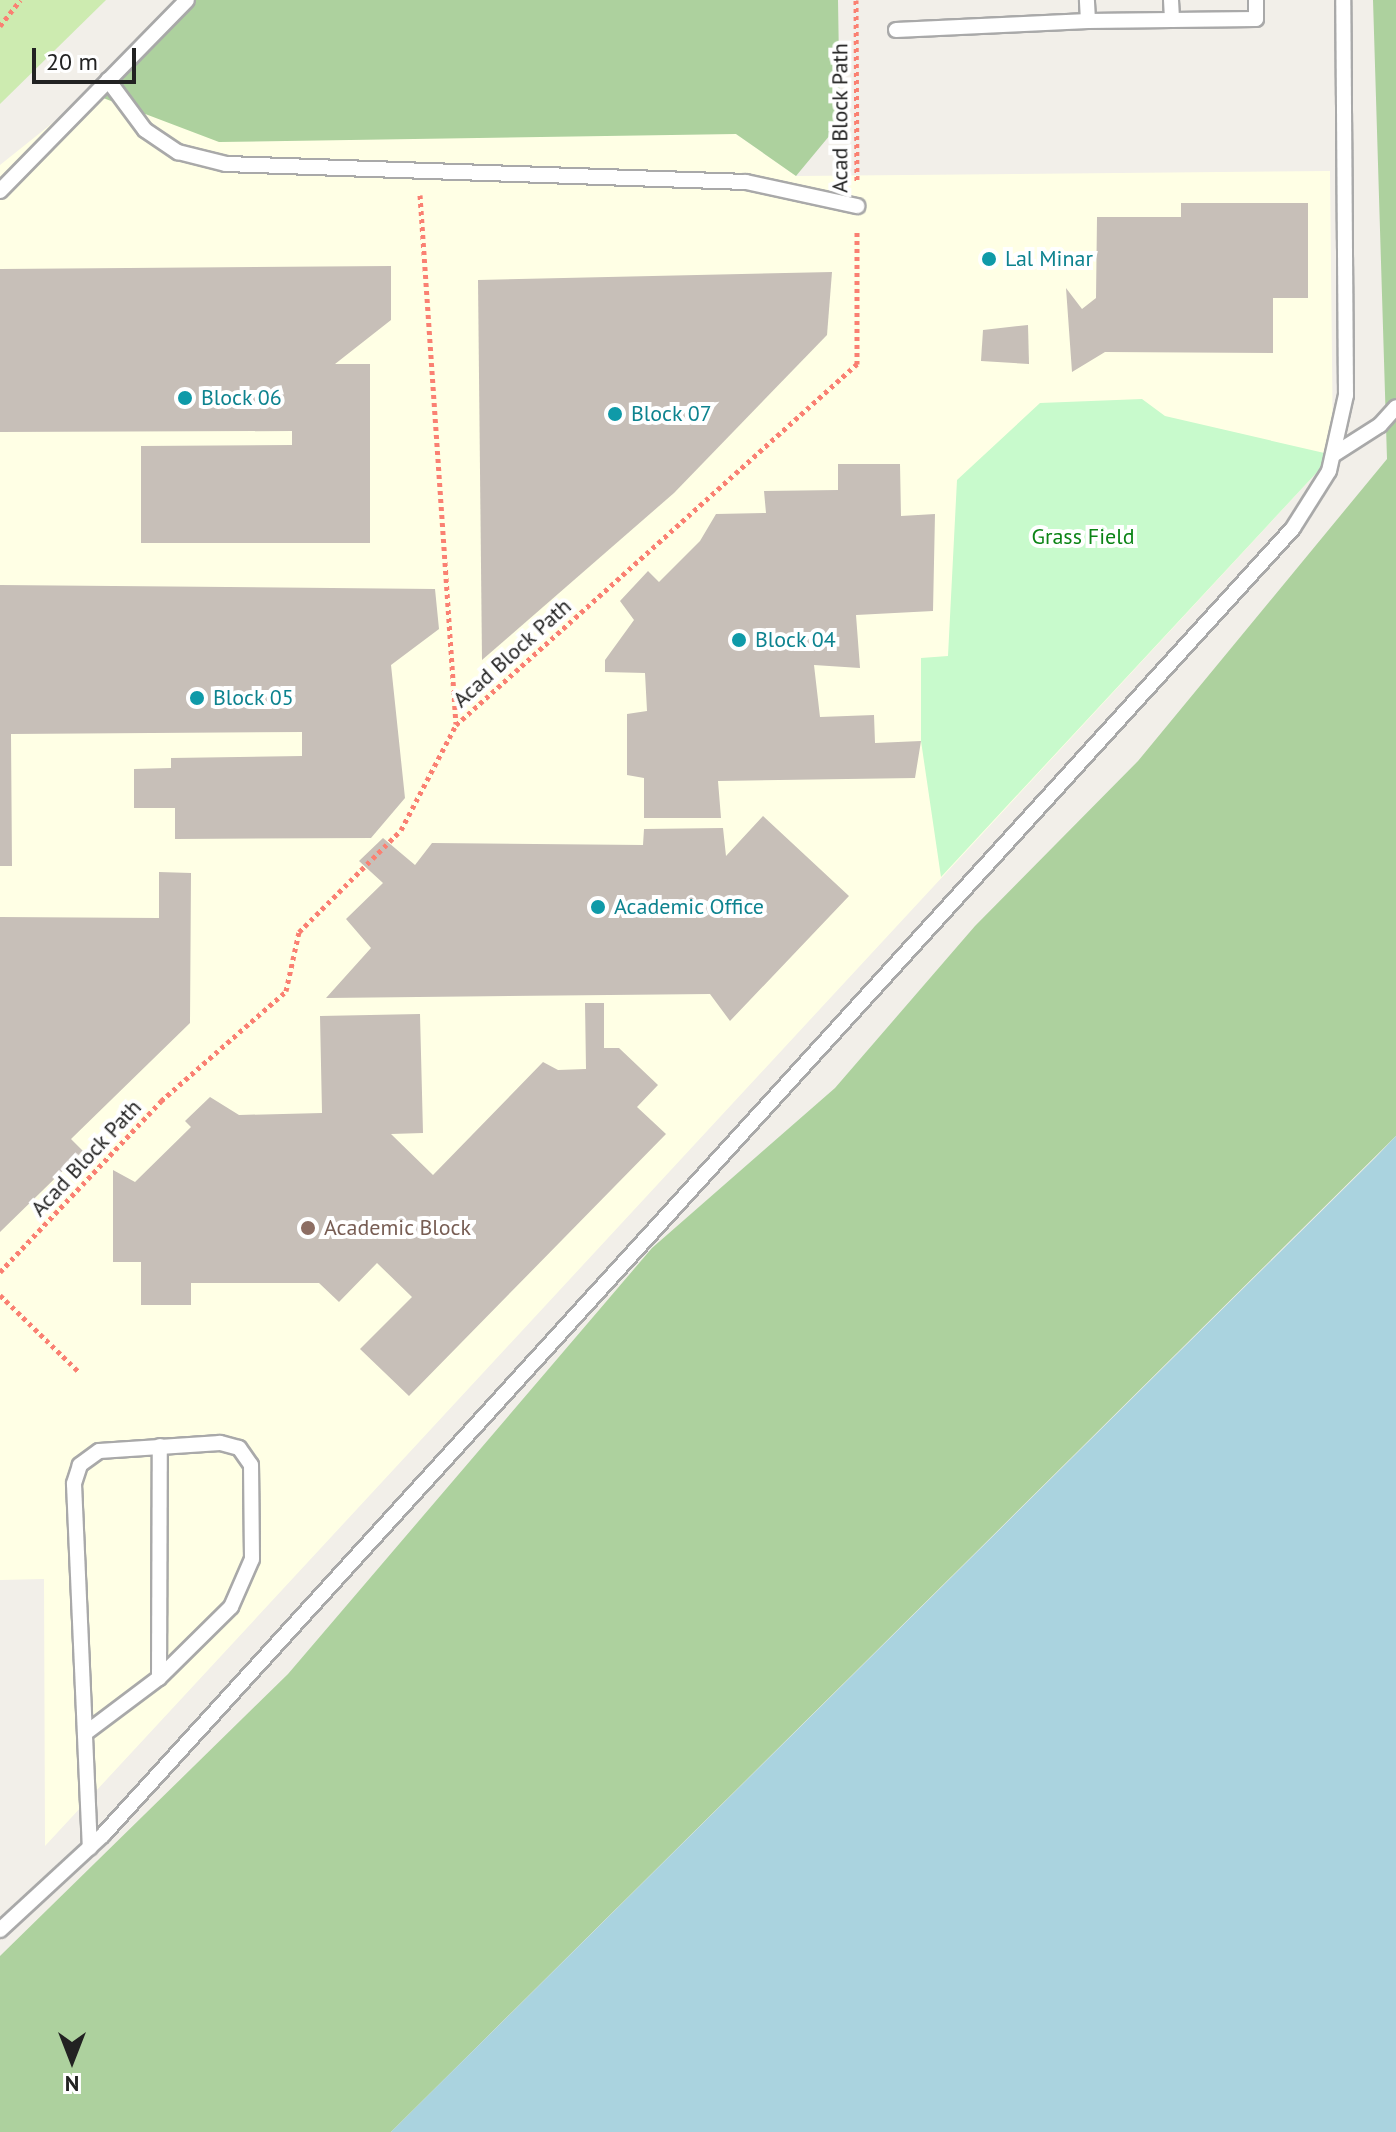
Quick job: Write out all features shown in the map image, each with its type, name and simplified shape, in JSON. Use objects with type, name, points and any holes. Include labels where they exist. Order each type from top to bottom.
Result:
[{"type":"lane","points":[[0,191],[187,0]]},
{"type":"lane","points":[[1087,0],[1088,21]]},
{"type":"lane","points":[[1171,0],[1172,20]]},
{"type":"lane","points":[[896,30],[1088,21],[1256,19],[1256,0]]},
{"type":"lane","points":[[0,1930],[90,1848],[1293,528],[1329,471],[1346,395],[1343,0]]},
{"type":"lane","points":[[108,80],[145,130],[178,152],[226,164],[746,182],[857,206]]},
{"type":"lane","points":[[1333,455],[1380,425],[1396,407]]},
{"type":"lane","points":[[87,1732],[159,1678],[231,1607],[252,1559],[251,1465],[239,1448],[220,1443],[99,1451],[80,1465],[74,1484],[90,1848]]},
{"type":"lane","points":[[159,1678],[160,1446]]},
{"type":"path","points":[[0,26],[20,0]]},
{"type":"path","name":"Acad Block Path","points":[[0,1272],[161,1101],[286,991],[299,932],[401,830],[456,725],[857,364],[856,0]]},
{"type":"path","points":[[419,171],[456,725]]},
{"type":"path","points":[[0,1295],[79,1372]]},
{"type":"shaded area","name":"Academic Block","points":[[90,93],[736,134],[796,176],[1330,171],[1333,455],[45,1846],[44,1579],[0,1580],[0,165]]},
{"type":"green space","points":[[0,0],[106,0],[0,104]]},
{"type":"green space","points":[[194,0],[838,0],[840,123],[796,176],[736,134],[219,142],[90,93]]},
{"type":"green space","points":[[1373,0],[1396,0],[1396,1136],[391,2132],[0,2132],[0,1956],[288,1674],[652,1248],[835,1088],[975,926],[1138,761],[1387,459]]},
{"type":"green space","name":"Grass Field","points":[[1142,399],[1165,416],[1333,455],[941,877],[921,741],[921,658],[948,656],[957,480],[1040,403]]},
{"type":"water","points":[[1396,1136],[1396,2132],[391,2132],[1375,1158]]},
{"type":"building","points":[[1181,203],[1308,203],[1308,298],[1273,298],[1273,353],[1105,352],[1072,372],[1066,288],[1082,309],[1096,298],[1097,217],[1181,217]]},
{"type":"building","name":"Block 06","points":[[391,266],[391,320],[335,364],[370,364],[370,543],[141,543],[141,446],[292,445],[292,431],[0,432],[0,269]]},
{"type":"building","name":"Block 07","points":[[832,272],[827,335],[674,493],[482,660],[478,280]]},
{"type":"building","points":[[1028,325],[1029,364],[981,361],[983,330]]},
{"type":"building","name":"Block 04","points":[[838,464],[900,464],[901,516],[935,514],[933,611],[856,615],[860,668],[814,665],[820,717],[874,715],[875,743],[921,741],[915,778],[718,781],[721,818],[644,818],[644,778],[627,775],[627,714],[647,711],[645,673],[605,672],[605,660],[634,620],[620,601],[648,571],[659,582],[700,541],[716,514],[766,513],[764,491],[838,490]]},
{"type":"building","name":"Block 05","points":[[0,585],[435,589],[439,629],[391,665],[405,798],[371,838],[175,839],[175,808],[134,808],[134,769],[171,768],[171,758],[302,756],[302,732],[11,734],[12,866],[0,866]]},
{"type":"building","name":"Academic Office","points":[[763,816],[849,896],[730,1021],[710,994],[326,998],[371,948],[346,919],[383,883],[359,861],[383,838],[415,865],[432,843],[643,845],[644,829],[723,828],[726,856]]},
{"type":"building","points":[[159,872],[191,873],[190,1023],[71,1139],[83,1151],[0,1232],[0,917],[159,918]]},
{"type":"building","points":[[585,1003],[604,1003],[604,1048],[619,1048],[658,1085],[637,1107],[666,1134],[409,1396],[360,1349],[412,1297],[377,1263],[339,1302],[319,1283],[191,1283],[191,1305],[141,1305],[141,1262],[113,1262],[113,1170],[135,1182],[191,1127],[185,1121],[210,1097],[239,1115],[322,1113],[320,1016],[420,1014],[423,1133],[391,1134],[433,1175],[543,1062],[558,1070],[586,1069]]},
{"type":"place","name":"Lal Minar","points":[[989,259]]},
{"type":"place","name":"Block 06","points":[[185,398]]},
{"type":"place","name":"Block 07","points":[[615,414]]},
{"type":"place","name":"Block 04","points":[[739,640]]},
{"type":"place","name":"Block 05","points":[[197,698]]},
{"type":"place","name":"Academic Office","points":[[598,907]]},
{"type":"place","name":"Academic Block","points":[[308,1228]]}]
